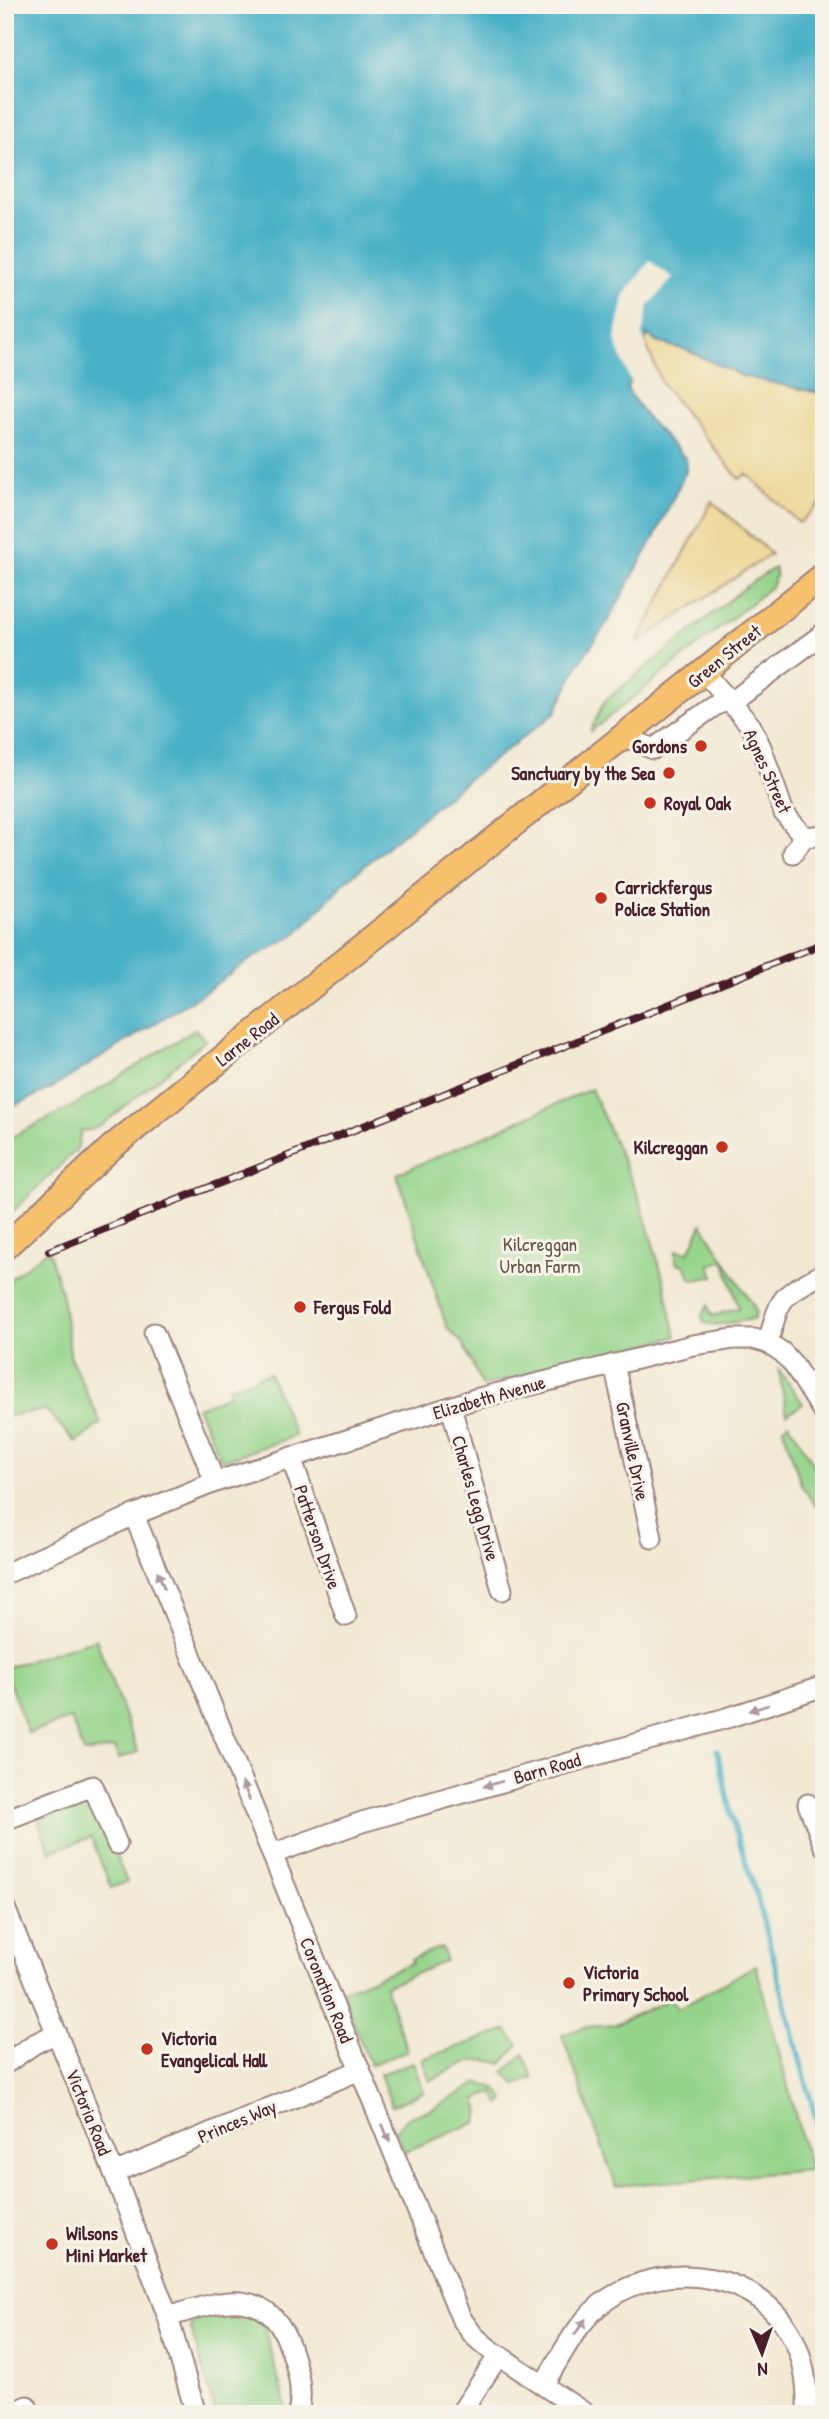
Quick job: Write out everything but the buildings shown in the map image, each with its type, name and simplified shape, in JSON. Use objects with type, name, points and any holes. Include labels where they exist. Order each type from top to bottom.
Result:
[{"type":"main road","name":"Green Street","points":[[496,840],[824,575]]},
{"type":"main road","name":"Larne Road","points":[[5,1247],[113,1147],[496,840]]},
{"type":"street","name":"Green Street","points":[[625,736],[653,749],[716,705],[747,691],[824,633]]},
{"type":"street","name":"Agnes Street","points":[[704,672],[751,726],[784,813],[807,842]]},
{"type":"street","points":[[824,1273],[787,1294],[777,1308],[768,1343],[782,1352],[793,1364],[824,1413]]},
{"type":"street","points":[[154,1333],[215,1482]]},
{"type":"street","name":"Elizabeth Avenue","points":[[5,1574],[134,1515],[215,1482],[475,1399],[614,1364],[721,1341],[754,1339],[768,1343]]},
{"type":"street","name":"Granville Drive","points":[[614,1364],[652,1538]]},
{"type":"street","name":"Charles Legg Drive","points":[[451,1407],[502,1590]]},
{"type":"street","name":"Patterson Drive","points":[[291,1457],[346,1616]]},
{"type":"street","name":"Coronation Road","points":[[134,1515],[461,2318],[474,2336],[586,2414]]},
{"type":"street","name":"Barn Road","points":[[272,1854],[362,1822],[730,1717],[824,1686]]},
{"type":"street","points":[[5,1821],[93,1786],[117,1844]]},
{"type":"street","points":[[808,1804],[824,1846]]},
{"type":"street","name":"Victoria Road","points":[[5,1908],[114,2173],[168,2317],[196,2414]]},
{"type":"street","points":[[5,2064],[57,2034]]},
{"type":"street","name":"Princes Way","points":[[114,2173],[360,2070]]},
{"type":"street","points":[[544,2384],[584,2321],[606,2300],[652,2279],[698,2276],[745,2290],[769,2307],[783,2323],[794,2340],[803,2367],[807,2414]]},
{"type":"street","points":[[168,2317],[228,2301],[252,2303],[271,2314],[285,2333],[295,2363],[300,2393],[298,2414]]},
{"type":"street","points":[[460,2414],[499,2355]]},
{"type":"green space","points":[[774,568],[776,575],[771,587],[590,732],[604,702],[749,584]]},
{"type":"green space","points":[[195,1029],[206,1040],[102,1125],[81,1131],[77,1149],[5,1219],[5,1140],[70,1108]]},
{"type":"green space","name":"Kilcreggan Urban Farm","points":[[591,1089],[640,1200],[665,1285],[676,1337],[482,1386],[463,1344],[447,1328],[397,1174]]},
{"type":"green space","points":[[702,1224],[756,1310],[754,1319],[715,1325],[704,1323],[702,1315],[708,1305],[712,1316],[739,1308],[724,1260],[710,1265],[714,1276],[695,1280],[690,1277],[685,1265],[676,1263],[676,1250],[689,1252]]},
{"type":"green space","points":[[49,1251],[62,1296],[71,1359],[101,1423],[76,1443],[46,1410],[5,1416],[5,1283]]},
{"type":"green space","points":[[778,1368],[803,1404],[787,1414]]},
{"type":"green space","points":[[269,1373],[295,1436],[222,1461],[197,1407],[229,1395],[228,1388]]},
{"type":"green space","points":[[789,1423],[824,1482],[824,1502],[816,1507],[801,1484],[783,1428]]},
{"type":"green space","points":[[96,1639],[138,1752],[119,1759],[115,1748],[84,1753],[71,1719],[28,1733],[5,1671],[5,1668]]},
{"type":"green space","points":[[82,1803],[89,1804],[96,1810],[127,1882],[111,1888],[91,1837],[50,1852],[38,1820]]},
{"type":"green space","points":[[441,1947],[446,1961],[385,1986],[407,2051],[370,2065],[341,1991],[412,1963],[411,1959]]},
{"type":"green space","points":[[756,1965],[810,2170],[616,2186],[562,2035],[585,2027],[613,2025],[670,1999],[678,2009]]},
{"type":"green space","points":[[507,2030],[518,2045],[503,2063],[472,2061],[430,2081],[422,2059]]},
{"type":"green space","points":[[524,2054],[533,2078],[516,2085],[504,2072]]},
{"type":"green space","points":[[413,2062],[424,2092],[392,2106],[380,2074]]},
{"type":"green space","points":[[478,2083],[494,2088],[505,2101],[500,2104],[494,2093],[476,2099],[480,2112],[477,2122],[404,2152],[395,2131],[405,2119],[436,2107]]},
{"type":"green space","points":[[223,2310],[244,2312],[262,2320],[288,2414],[216,2414],[190,2326],[199,2317]]},
{"type":"sand","points":[[648,334],[656,342],[686,350],[742,376],[824,394],[824,501],[799,523],[747,474],[739,479],[662,384],[645,341]]},
{"type":"sand","points":[[712,501],[771,554],[637,643]]},
{"type":"water","points":[[5,5],[824,5],[824,394],[742,376],[686,350],[656,342],[648,334],[627,389],[647,418],[686,459],[687,469],[656,534],[608,621],[578,665],[555,713],[466,781],[345,882],[296,934],[250,960],[205,992],[52,1088],[5,1110]]},
{"type":"pier","points":[[650,261],[673,278],[649,305],[642,335],[647,346],[632,385],[615,340],[625,294]]},
{"type":"waterway","points":[[717,1750],[733,1822],[758,1900],[824,2150]]},
{"type":"railway","points":[[49,1251],[824,943]]},
{"type":"place","name":"Gordons","points":[[701,746]]},
{"type":"place","name":"Sanctuary by the Sea","points":[[669,773]]},
{"type":"place","name":"Royal Oak","points":[[650,803]]},
{"type":"place","name":"Carrickfergus Police Station","points":[[601,898]]},
{"type":"place","name":"Kilcreggan","points":[[722,1147]]},
{"type":"place","name":"Fergus Fold","points":[[300,1307]]},
{"type":"place","name":"Victoria Primary School","points":[[569,1983]]},
{"type":"place","name":"Victoria Evangelical Hall","points":[[147,2049]]},
{"type":"place","name":"Wilsons Mini Market","points":[[52,2244]]}]
